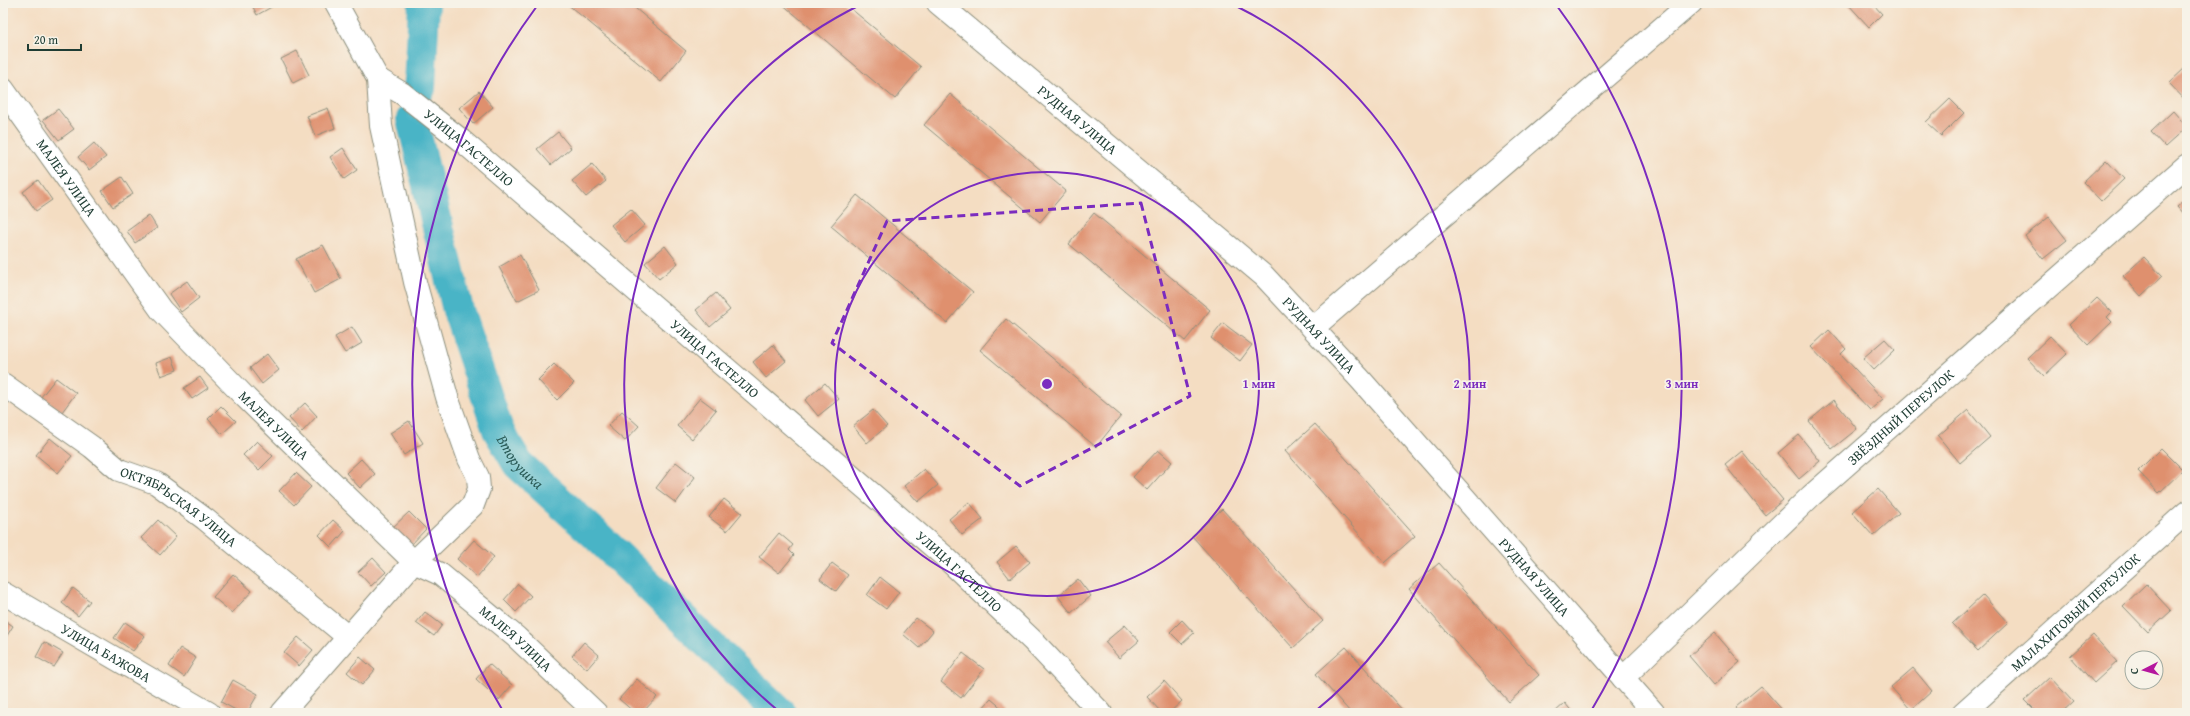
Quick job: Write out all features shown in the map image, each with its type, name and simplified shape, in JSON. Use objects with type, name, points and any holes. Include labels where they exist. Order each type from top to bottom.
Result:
[{"type":"street","points":[[282,713],[414,562],[473,505],[479,489],[478,477],[469,459],[447,396],[414,282],[381,126],[378,79],[336,3]]},
{"type":"street","name":"РУДНАЯ УЛИЦА","points":[[938,3],[1264,276],[1360,379],[1654,713]]},
{"type":"street","points":[[1313,328],[1690,3]]},
{"type":"street","name":"УЛИЦА ГАСТЕЛЛО","points":[[378,79],[403,94],[461,140],[944,556],[1032,640],[1102,713]]},
{"type":"street","name":"МАЛЕЯ УЛИЦА","points":[[3,89],[161,310],[246,398],[414,562],[440,574],[510,632],[596,713]]},
{"type":"street","name":"ЗВЁЗДНЫЙ ПЕРЕУЛОК","points":[[1623,678],[1811,496],[2187,165]]},
{"type":"street","name":"ОКТЯБРЬСКАЯ УЛИЦА","points":[[3,384],[92,447],[119,470],[156,483],[205,519],[348,638]]},
{"type":"street","name":"МАЛАХИТОВЫЙ ПЕРЕУЛОК","points":[[1963,713],[2187,512]]},
{"type":"street","name":"УЛИЦА БАЖОВА","points":[[3,593],[209,713]]},
{"type":"highlighted area","points":[[1141,203],[1190,396],[1020,486],[832,343],[887,221]]},
{"type":"building","points":[[251,3],[276,3],[277,4],[257,15]]},
{"type":"building","points":[[566,3],[629,3],[686,51],[661,82]]},
{"type":"building","points":[[781,3],[844,3],[921,67],[895,99]]},
{"type":"building","points":[[1847,3],[1872,3],[1882,14],[1869,27]]},
{"type":"building","points":[[297,51],[309,75],[293,83],[281,59]]},
{"type":"building","points":[[2186,67],[2187,68],[2187,102],[2169,83]]},
{"type":"building","points":[[479,91],[493,107],[473,124],[459,108]]},
{"type":"building","points":[[950,94],[1066,191],[1040,222],[924,125]]},
{"type":"building","points":[[1950,99],[1964,113],[1941,136],[1926,122]]},
{"type":"building","points":[[328,108],[335,128],[315,136],[307,116]]},
{"type":"building","points":[[58,109],[74,129],[59,140],[43,120]]},
{"type":"building","points":[[2173,111],[2187,127],[2165,147],[2151,132]]},
{"type":"building","points":[[558,132],[571,148],[551,165],[537,149]]},
{"type":"building","points":[[94,143],[106,157],[89,170],[78,157]]},
{"type":"building","points":[[343,148],[357,170],[344,179],[330,157]]},
{"type":"building","points":[[2106,160],[2124,179],[2101,201],[2083,182]]},
{"type":"building","points":[[592,164],[606,181],[586,197],[572,181]]},
{"type":"building","points":[[122,177],[133,194],[113,207],[102,191]]},
{"type":"building","points":[[38,180],[52,200],[36,211],[23,192]]},
{"type":"building","points":[[857,195],[973,292],[947,323],[831,226]]},
{"type":"building","points":[[2187,198],[2187,218],[2177,207]]},
{"type":"building","points":[[631,209],[645,225],[625,242],[611,225]]},
{"type":"building","points":[[1094,213],[1210,310],[1185,341],[1069,244]]},
{"type":"building","points":[[149,215],[157,228],[135,243],[127,231]]},
{"type":"building","points":[[2049,217],[2067,240],[2043,259],[2025,236]]},
{"type":"building","points":[[323,245],[341,279],[314,293],[296,259]]},
{"type":"building","points":[[665,246],[678,263],[659,279],[645,263]]},
{"type":"building","points":[[520,255],[539,290],[517,301],[499,267]]},
{"type":"building","points":[[2144,257],[2162,276],[2141,296],[2123,276]]},
{"type":"building","points":[[187,281],[199,298],[181,312],[169,294]]},
{"type":"building","points":[[716,293],[730,310],[710,327],[696,310]]},
{"type":"building","points":[[2097,298],[2112,312],[2107,317],[2112,322],[2088,345],[2069,325]]},
{"type":"building","points":[[1006,319],[1121,416],[1096,447],[980,350]]},
{"type":"building","points":[[1223,323],[1252,345],[1240,361],[1211,338]]},
{"type":"building","points":[[352,327],[362,343],[345,353],[335,337]]},
{"type":"building","points":[[1829,330],[1846,349],[1841,354],[1883,399],[1870,410],[1811,347]]},
{"type":"building","points":[[2050,336],[2067,354],[2044,376],[2027,358]]},
{"type":"building","points":[[1885,339],[1895,350],[1874,370],[1863,358]]},
{"type":"building","points":[[773,345],[786,361],[766,378],[753,362]]},
{"type":"building","points":[[267,354],[279,370],[262,384],[250,368]]},
{"type":"building","points":[[172,357],[177,370],[161,376],[156,363]]},
{"type":"building","points":[[554,364],[574,383],[557,400],[538,380]]},
{"type":"building","points":[[200,377],[208,388],[192,399],[184,388]]},
{"type":"building","points":[[56,378],[76,393],[62,412],[41,397]]},
{"type":"building","points":[[825,383],[839,399],[818,416],[805,400]]},
{"type":"building","points":[[700,398],[716,410],[692,439],[677,426]]},
{"type":"building","points":[[1834,400],[1857,429],[1832,449],[1809,421]]},
{"type":"building","points":[[305,403],[317,416],[302,432],[289,418]]},
{"type":"building","points":[[221,406],[236,421],[222,434],[208,419]]},
{"type":"building","points":[[873,410],[887,426],[867,443],[853,426]]},
{"type":"building","points":[[1968,410],[1990,437],[1960,463],[1938,436]]},
{"type":"building","points":[[622,411],[639,426],[625,441],[608,426]]},
{"type":"building","points":[[409,421],[423,443],[404,455],[390,433]]},
{"type":"building","points":[[1315,424],[1415,536],[1385,563],[1285,451]]},
{"type":"building","points":[[1799,435],[1820,461],[1799,479],[1778,453]]},
{"type":"building","points":[[50,438],[72,456],[58,473],[36,455]]},
{"type":"building","points":[[257,441],[273,456],[259,470],[243,455]]},
{"type":"building","points":[[2161,448],[2183,470],[2159,493],[2138,471]]},
{"type":"building","points":[[1158,450],[1172,462],[1147,490],[1133,477]]},
{"type":"building","points":[[1742,451],[1783,500],[1765,515],[1725,465]]},
{"type":"building","points":[[361,459],[375,474],[360,488],[346,473]]},
{"type":"building","points":[[676,462],[695,477],[676,503],[656,488]]},
{"type":"building","points":[[924,469],[938,485],[918,502],[904,486]]},
{"type":"building","points":[[296,473],[311,487],[294,505],[279,491]]},
{"type":"building","points":[[1878,489],[1899,513],[1873,536],[1852,512]]},
{"type":"building","points":[[724,499],[742,513],[727,531],[709,517]]},
{"type":"building","points":[[969,502],[983,519],[962,535],[949,519]]},
{"type":"building","points":[[1222,509],[1323,621],[1293,648],[1192,536]]},
{"type":"building","points":[[409,512],[426,529],[409,547],[391,529]]},
{"type":"building","points":[[158,520],[176,537],[160,555],[141,538]]},
{"type":"building","points":[[333,520],[345,531],[331,547],[319,535]]},
{"type":"building","points":[[779,533],[793,545],[789,550],[794,555],[779,573],[759,557]]},
{"type":"building","points":[[474,540],[494,557],[477,577],[457,559]]},
{"type":"building","points":[[1016,546],[1030,562],[1010,579],[997,562]]},
{"type":"building","points":[[373,558],[386,572],[371,586],[358,572]]},
{"type":"building","points":[[832,563],[848,575],[836,591],[820,579]]},
{"type":"building","points":[[1439,563],[1539,675],[1509,702],[1409,589]]},
{"type":"building","points":[[233,574],[252,591],[232,613],[213,597]]},
{"type":"building","points":[[880,577],[899,592],[886,609],[867,595]]},
{"type":"building","points":[[1078,579],[1091,596],[1071,613],[1058,596]]},
{"type":"building","points":[[518,584],[531,596],[516,612],[504,600]]},
{"type":"building","points":[[2146,584],[2171,611],[2148,632],[2123,606]]},
{"type":"building","points":[[73,588],[90,601],[78,616],[62,603]]},
{"type":"building","points":[[1983,595],[2008,623],[1978,651],[1952,624]]},
{"type":"building","points":[[425,612],[442,625],[434,636],[416,623]]},
{"type":"building","points":[[916,618],[933,631],[919,648],[903,634]]},
{"type":"building","points":[[3,619],[13,626],[3,642]]},
{"type":"building","points":[[1182,620],[1194,633],[1182,644],[1170,632]]},
{"type":"building","points":[[125,622],[145,636],[133,651],[114,638]]},
{"type":"building","points":[[1125,625],[1139,641],[1119,658],[1105,642]]},
{"type":"building","points":[[1715,633],[1740,662],[1714,685],[1689,656]]},
{"type":"building","points":[[2093,635],[2117,662],[2094,683],[2070,656]]},
{"type":"building","points":[[298,637],[313,650],[299,666],[284,653]]},
{"type":"building","points":[[44,642],[63,653],[54,667],[36,657]]},
{"type":"building","points":[[584,642],[599,655],[587,669],[572,656]]},
{"type":"building","points":[[1346,647],[1405,713],[1351,713],[1316,674]]},
{"type":"building","points":[[180,648],[196,658],[184,677],[169,666]]},
{"type":"building","points":[[963,653],[984,669],[961,698],[941,682]]},
{"type":"building","points":[[360,657],[375,670],[362,685],[347,672]]},
{"type":"building","points":[[489,664],[512,685],[499,700],[476,679]]},
{"type":"building","points":[[1913,668],[1932,691],[1911,710],[1891,687]]},
{"type":"building","points":[[2050,677],[2073,702],[2061,713],[2038,713],[2025,700]]},
{"type":"building","points":[[637,679],[657,697],[642,713],[635,713],[619,699]]},
{"type":"building","points":[[233,680],[258,694],[247,713],[241,713],[221,702]]},
{"type":"building","points":[[1164,681],[1182,701],[1169,713],[1162,713],[1147,697]]},
{"type":"building","points":[[1761,686],[1785,713],[1741,713],[1736,707]]},
{"type":"building","points":[[991,699],[1005,711],[1003,713],[978,713]]},
{"type":"building","points":[[1565,703],[1573,713],[1554,713]]},
{"type":"waterway","name":"Вторушка","points":[[420,88],[424,3]]},
{"type":"waterway","name":"Вторушка","points":[[412,119],[458,310],[498,430],[518,464],[596,535],[780,713]]}]
